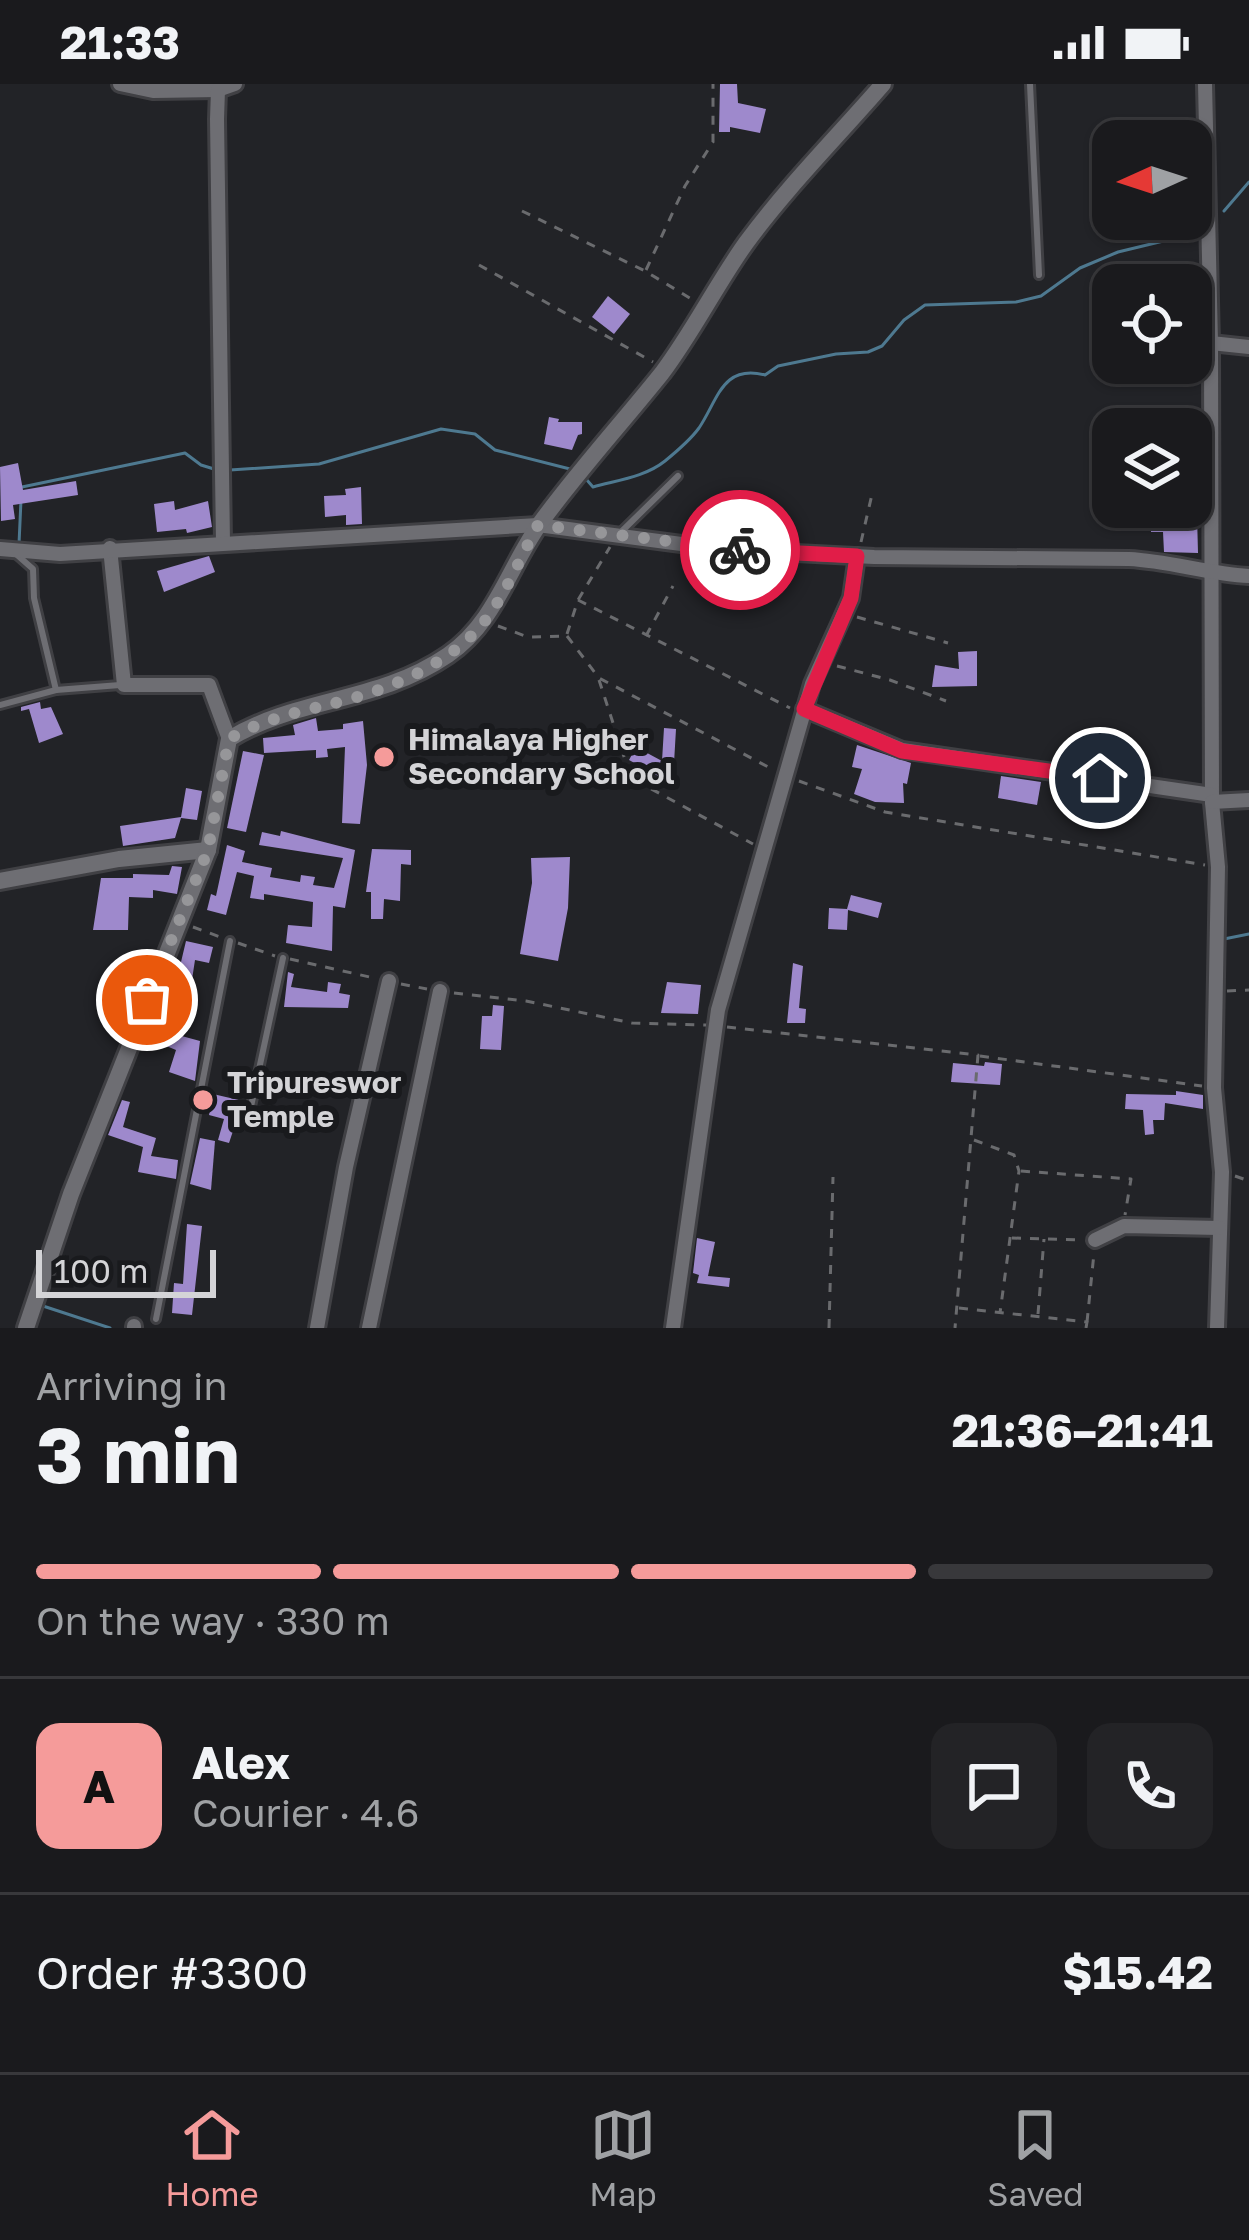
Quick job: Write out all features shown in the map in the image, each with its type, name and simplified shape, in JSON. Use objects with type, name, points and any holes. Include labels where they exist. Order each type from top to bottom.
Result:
[{"type":"street","points":[[120,84],[153,91],[218,90],[235,84]]},
{"type":"street","points":[[229,739],[271,718],[353,698],[412,675],[451,653],[484,622],[538,525],[665,368],[747,242],[883,84]]},
{"type":"street","points":[[1205,84],[1209,264]]},
{"type":"street","points":[[218,90],[223,543]]},
{"type":"street","points":[[1212,343],[1249,347]]},
{"type":"street","points":[[1211,384],[1212,798],[1218,867],[1214,1088],[1222,1172],[1216,1328]]},
{"type":"street","points":[[8,551],[60,554],[110,548],[170,549],[538,525],[719,549],[1169,561],[1213,574],[1249,577]]},
{"type":"street","points":[[26,1328],[71,1194],[208,850],[229,739],[209,685],[124,685],[110,548]]},
{"type":"street","points":[[674,1328],[715,1026],[804,711],[851,598],[857,556]]},
{"type":"street","points":[[804,711],[902,751],[1249,800]]},
{"type":"street","points":[[0,881],[119,859],[208,850]]},
{"type":"street","points":[[317,1328],[346,1166],[389,981]]},
{"type":"street","points":[[368,1328],[440,991]]},
{"type":"street","points":[[1095,1240],[1124,1226],[1219,1228]]},
{"type":"lane","points":[[1030,84],[1040,275]]},
{"type":"lane","points":[[616,536],[678,476]]},
{"type":"lane","points":[[8,551],[33,569],[34,598],[56,690]]},
{"type":"lane","points":[[0,705],[56,690],[124,685]]},
{"type":"lane","points":[[156,1319],[230,940]]},
{"type":"lane","points":[[247,1125],[283,958]]},
{"type":"path","points":[[645,272],[685,186],[713,142],[713,84]]},
{"type":"path","points":[[522,212],[705,307]]},
{"type":"path","points":[[479,265],[665,368]]},
{"type":"path","points":[[857,556],[873,490]]},
{"type":"path","points":[[567,636],[578,600],[616,536]]},
{"type":"path","points":[[645,637],[673,586]]},
{"type":"path","points":[[578,600],[645,637],[804,711]]},
{"type":"path","points":[[844,612],[948,643]]},
{"type":"path","points":[[484,622],[528,637],[567,636]]},
{"type":"path","points":[[567,636],[599,678],[631,778],[764,849]]},
{"type":"path","points":[[824,663],[946,701]]},
{"type":"path","points":[[599,678],[785,775],[885,812],[1218,867]]},
{"type":"path","points":[[178,922],[283,958],[440,991],[526,1001],[632,1022],[715,1026],[978,1055],[1214,1088]]},
{"type":"path","points":[[1216,991],[1249,990]]},
{"type":"path","points":[[956,1328],[978,1055]]},
{"type":"path","points":[[972,1139],[1014,1155],[1019,1171],[1000,1313]]},
{"type":"path","points":[[1019,1171],[1131,1179],[1124,1226]]},
{"type":"path","points":[[829,1328],[833,1177]]},
{"type":"path","points":[[957,1308],[1086,1325],[1095,1240],[1010,1238]]},
{"type":"path","points":[[1038,1317],[1045,1238]]},
{"type":"building","points":[[720,84],[737,84],[738,103],[766,109],[760,133],[730,127],[730,132],[719,132]]},
{"type":"building","points":[[608,296],[630,314],[614,334],[592,317]]},
{"type":"building","points":[[549,417],[582,422],[582,434],[572,450],[544,444]]},
{"type":"building","points":[[18,463],[23,490],[76,481],[78,495],[13,505],[15,519],[1,521],[0,467]]},
{"type":"building","points":[[361,487],[362,524],[346,525],[346,515],[325,517],[324,496],[346,495],[345,489]]},
{"type":"building","points":[[174,501],[175,510],[208,501],[212,527],[187,533],[186,529],[157,532],[154,504]]},
{"type":"building","points":[[1151,528],[1197,528],[1198,553],[1164,552],[1163,532],[1151,532]]},
{"type":"building","points":[[209,556],[215,572],[164,592],[157,571]]},
{"type":"building","points":[[977,651],[977,686],[932,687],[935,665],[959,669],[958,652]]},
{"type":"building","points":[[40,702],[41,709],[51,707],[63,734],[39,743],[29,709],[21,711],[21,707]]},
{"type":"building","points":[[316,718],[318,731],[363,721],[367,765],[360,824],[342,823],[345,747],[327,749],[328,757],[316,758],[316,750],[264,753],[263,738],[295,735],[293,725]]},
{"type":"building","points":[[664,728],[676,729],[674,763],[662,785],[662,778],[629,760],[636,747],[662,761]]},
{"type":"building","points":[[857,745],[911,763],[907,784],[903,783],[904,803],[875,802],[854,794],[862,769],[852,767]]},
{"type":"building","points":[[243,751],[264,755],[246,832],[227,828]]},
{"type":"building","points":[[1001,776],[1041,782],[1037,805],[998,798]]},
{"type":"building","points":[[186,788],[202,791],[197,820],[181,818],[175,838],[123,846],[120,826],[181,817]]},
{"type":"building","points":[[281,831],[355,850],[345,908],[333,906],[332,951],[286,943],[288,925],[312,927],[313,902],[264,894],[264,900],[250,898],[254,876],[237,872],[226,915],[207,910],[211,894],[216,896],[227,845],[245,851],[242,862],[272,868],[270,877],[300,882],[301,875],[315,877],[313,885],[334,888],[343,858],[259,845],[262,832],[280,836]]},
{"type":"building","points":[[372,849],[411,850],[411,865],[401,864],[400,901],[384,899],[383,919],[371,919],[371,892],[366,892]]},
{"type":"building","points":[[570,857],[568,908],[558,961],[520,954],[532,883],[531,858]]},
{"type":"building","points":[[172,866],[182,867],[177,894],[153,890],[153,898],[129,897],[128,930],[93,930],[101,878],[169,875]]},
{"type":"building","points":[[851,895],[882,903],[878,918],[848,910],[847,930],[828,929],[829,908],[847,909]]},
{"type":"building","points":[[186,941],[213,947],[209,963],[195,960],[191,986],[176,983]]},
{"type":"building","points":[[793,963],[803,966],[799,1008],[806,1009],[805,1023],[787,1023]]},
{"type":"building","points":[[288,972],[294,974],[291,987],[327,992],[328,982],[341,984],[339,993],[350,995],[348,1008],[284,1007]]},
{"type":"building","points":[[667,982],[701,985],[698,1014],[661,1013]]},
{"type":"building","points":[[493,1005],[504,1006],[501,1050],[480,1049],[482,1016],[492,1016]]},
{"type":"building","points":[[155,1019],[170,1024],[167,1032],[200,1041],[195,1081],[169,1072],[176,1050],[147,1038]]},
{"type":"building","points":[[985,1062],[1002,1064],[1000,1085],[951,1082],[953,1063],[984,1066]]},
{"type":"building","points":[[1176,1091],[1203,1095],[1203,1109],[1165,1103],[1164,1120],[1153,1120],[1154,1134],[1145,1135],[1143,1110],[1125,1109],[1126,1094],[1176,1095]]},
{"type":"building","points":[[213,1094],[243,1101],[229,1143],[218,1140],[224,1119],[209,1115]]},
{"type":"building","points":[[122,1100],[130,1102],[123,1127],[156,1138],[151,1156],[178,1160],[176,1179],[138,1172],[143,1147],[108,1135]]},
{"type":"building","points":[[200,1138],[215,1141],[211,1190],[190,1184]]},
{"type":"building","points":[[187,1224],[202,1226],[192,1315],[172,1313],[174,1283],[183,1284]]},
{"type":"building","points":[[697,1238],[715,1242],[708,1276],[730,1278],[729,1287],[697,1283],[699,1275],[693,1273]]},
{"type":"waterway","points":[[1224,211],[1249,182]]},
{"type":"waterway","points":[[586,479],[593,487],[657,466],[692,437],[723,387],[739,375],[765,375],[778,366],[868,352],[882,346],[904,320],[925,305],[1016,302],[1041,296],[1080,268],[1118,252],[1168,240]]},
{"type":"waterway","points":[[230,470],[319,464],[441,429],[475,434],[495,450],[570,469]]},
{"type":"waterway","points":[[22,487],[185,453],[214,469]]},
{"type":"waterway","points":[[19,544],[21,500]]},
{"type":"waterway","points":[[1224,939],[1249,934]]},
{"type":"waterway","points":[[43,1306],[110,1328]]},
{"type":"way so far","points":[[147,1000],[208,850],[229,739],[251,725],[290,712],[353,698],[412,675],[451,653],[484,622],[538,525],[740,550]]},
{"type":"place","name":"Himalaya Higher Secondary School","points":[[384,757]]},
{"type":"place","name":"Tripureswor Temple","points":[[203,1100]]},
{"type":"route","points":[[740,550],[857,556],[851,598],[804,709],[902,751],[1100,778]]}]
